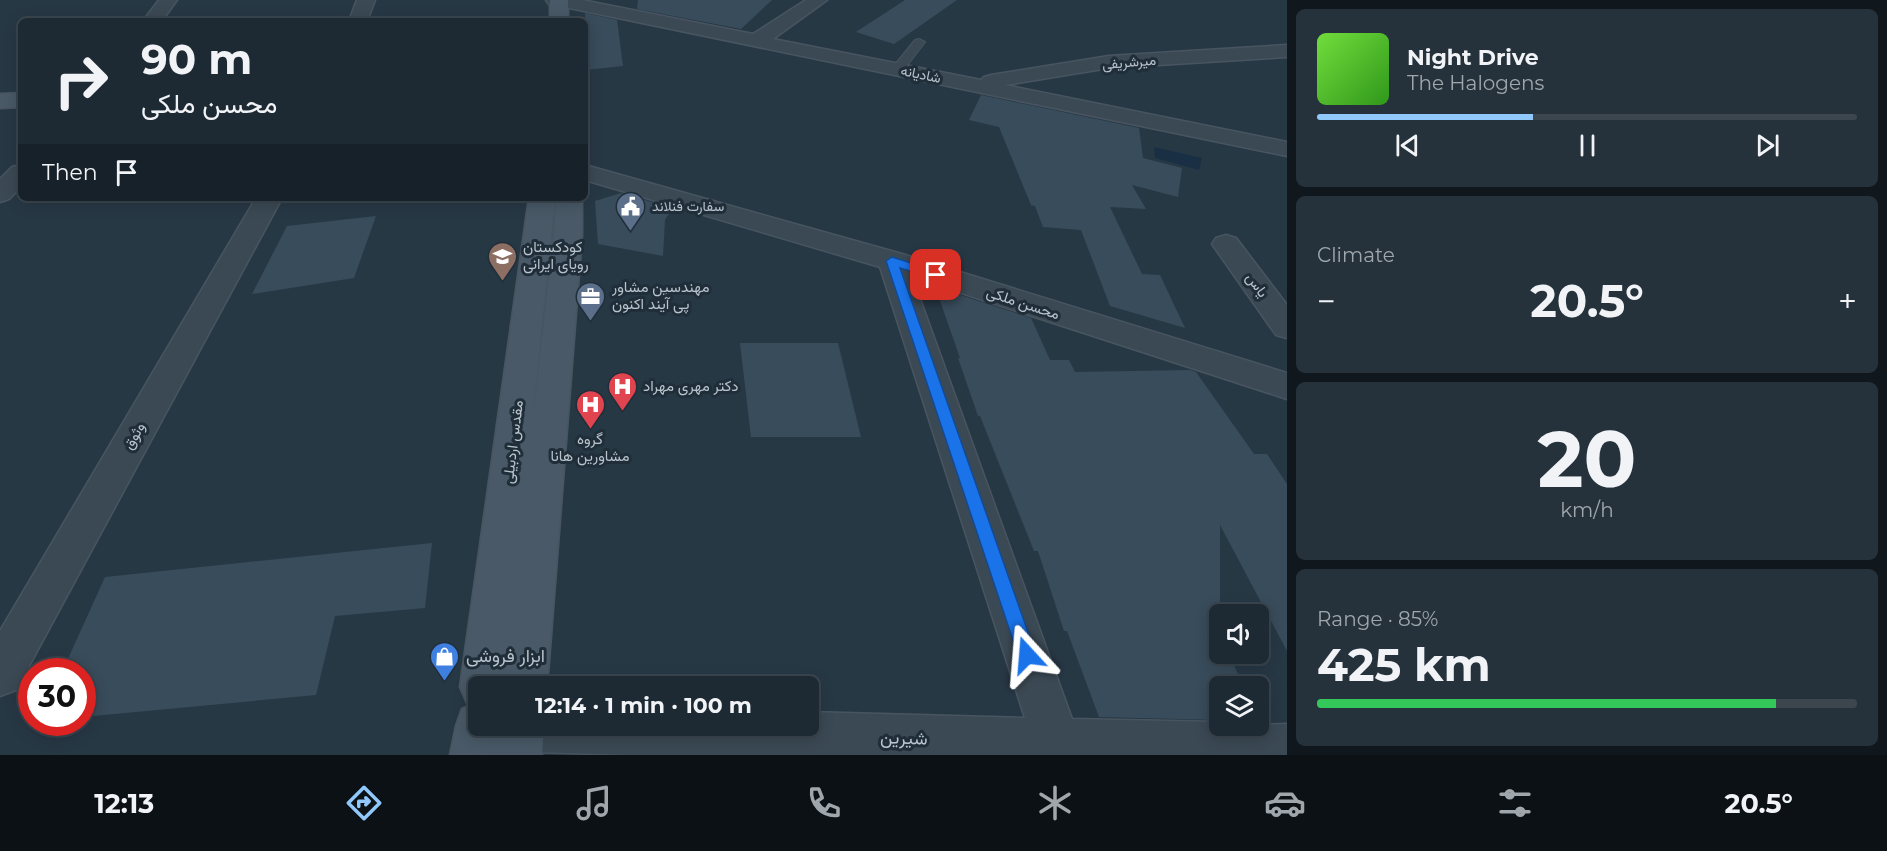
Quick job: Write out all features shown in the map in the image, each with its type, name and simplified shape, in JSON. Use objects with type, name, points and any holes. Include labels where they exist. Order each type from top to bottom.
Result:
[{"type":"main road","points":[[544,0],[544,18]]},
{"type":"main road","points":[[558,0],[560,18]]},
{"type":"main road","points":[[0,101],[18,100]]},
{"type":"main road","name":"مقدس اردبیلی","points":[[504,676],[542,201]]},
{"type":"main road","points":[[507,676],[568,235],[569,201]]},
{"type":"street","points":[[154,18],[168,0]]},
{"type":"street","points":[[359,18],[366,0]]},
{"type":"street","name":"شادیانه","points":[[558,0],[1287,149]]},
{"type":"street","points":[[659,20],[664,0]]},
{"type":"street","points":[[758,40],[818,0]]},
{"type":"street","name":"میرشریفی","points":[[972,84],[1109,62],[1283,53]]},
{"type":"street","name":"محسن ملکی","points":[[588,173],[892,261],[1287,386]]},
{"type":"street","points":[[0,194],[18,175]]},
{"type":"street","name":"وثوق","points":[[0,674],[267,201]]},
{"type":"street","name":"یاس","points":[[1226,244],[1287,327]]},
{"type":"street","points":[[892,261],[1059,749]]},
{"type":"street","name":"شیرین","points":[[768,736],[1059,749],[1287,748]]},
{"type":"lane","points":[[898,69],[919,42]]},
{"type":"water","points":[[1154,147],[1202,158],[1199,170],[1155,158]]},
{"type":"building","points":[[638,0],[772,0],[741,29],[637,9]]},
{"type":"building","points":[[905,0],[957,0],[894,44],[856,32]]},
{"type":"building","points":[[585,13],[617,20],[623,66],[588,70],[588,18],[585,18]]},
{"type":"building","points":[[981,95],[1139,128],[1143,158],[1182,168],[1178,197],[1132,185],[1146,209],[1110,207],[1142,274],[1160,275],[1185,328],[1110,306],[1081,230],[1043,227],[1035,206],[1031,205],[999,127],[969,120]]},
{"type":"building","name":"سفارت فنلاند","points":[[621,193],[672,208],[665,220],[663,256],[598,244],[595,201]]},
{"type":"building","points":[[376,216],[354,278],[252,294],[287,226]]},
{"type":"building","points":[[957,294],[1031,318],[1050,360],[1069,360],[1075,372],[1190,370],[1196,372],[1254,454],[1267,454],[1287,484],[1287,651],[1269,617],[1269,604],[1262,604],[1220,525],[1220,604],[1209,604],[1209,664],[1233,664],[1239,676],[1209,676],[1209,720],[1099,717],[1067,631],[1064,631],[1038,551],[1034,551],[980,416],[978,416],[939,298]]},
{"type":"building","points":[[740,343],[838,343],[861,437],[751,437]]},
{"type":"building","points":[[432,543],[425,608],[335,616],[316,695],[96,716],[96,658],[68,658],[105,577]]},
{"type":"place","name":"سفارت فنلاند","points":[[631,232]]},
{"type":"place","name":"کودکستان رویای ایرانی","points":[[502,282]]},
{"type":"place","name":"مهندسین مشاور پی آیند اکنون","points":[[591,322]]},
{"type":"place","name":"دکتر مهری مهراد","points":[[622,412]]},
{"type":"place","name":"گروه مشاورین هانا","points":[[590,430]]},
{"type":"place","name":"ابزار فروشی","points":[[445,682]]},
{"type":"route","points":[[936,275],[892,261],[1027,655]]}]
